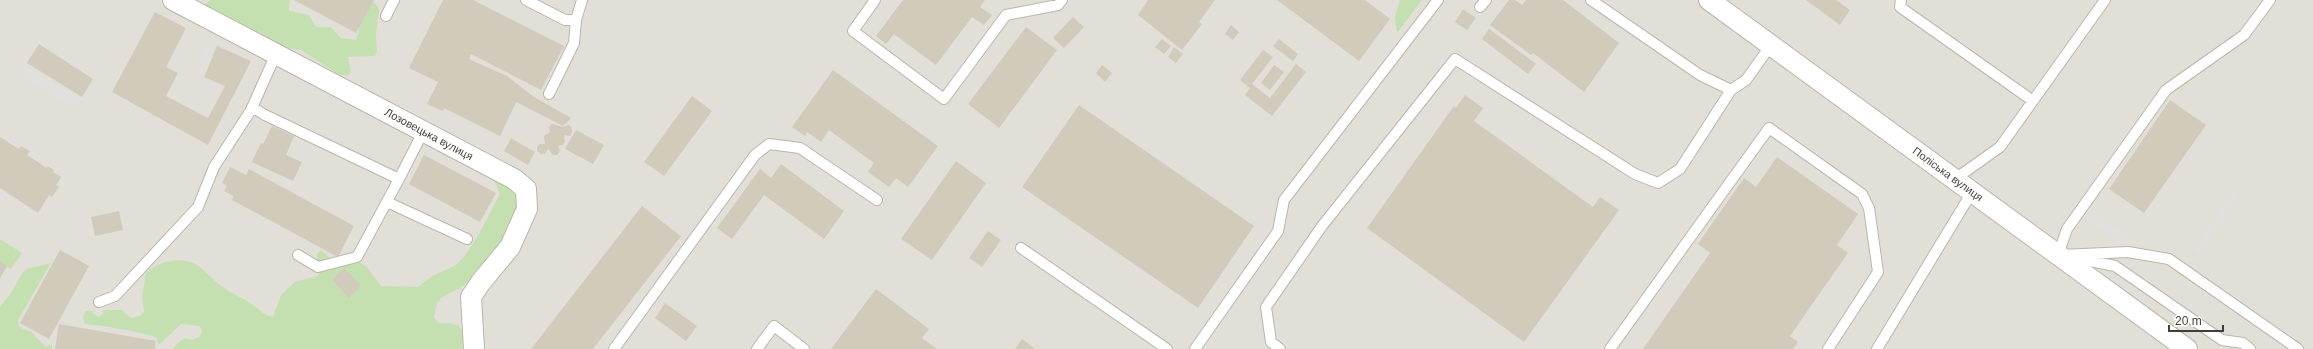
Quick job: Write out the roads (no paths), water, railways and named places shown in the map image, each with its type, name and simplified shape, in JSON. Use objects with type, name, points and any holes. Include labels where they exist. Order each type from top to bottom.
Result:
[{"type":"street","name":"Поліська вулиця","points":[[1708,0],[2187,349]]},
{"type":"street","name":"Лозовецька вулиця","points":[[176,1],[514,179],[526,189],[527,209],[510,247],[481,282],[471,297],[474,349]]},
{"type":"lane","points":[[386,16],[394,0]]},
{"type":"lane","points":[[526,0],[565,20],[576,20]]},
{"type":"lane","points":[[549,94],[574,43],[576,20],[582,0]]},
{"type":"lane","points":[[875,0],[853,31],[944,99],[1006,15],[1058,5],[1062,0]]},
{"type":"lane","points":[[1195,349],[1278,231],[1284,200],[1438,0]]},
{"type":"lane","points":[[1591,0],[1700,75],[1731,90]]},
{"type":"lane","points":[[1901,0],[1900,7],[2033,101]]},
{"type":"lane","points":[[1955,179],[2000,147],[2105,0]]},
{"type":"lane","points":[[2058,255],[2067,229],[2166,90],[2244,34],[2270,0]]},
{"type":"lane","points":[[1280,349],[1271,342],[1266,307],[1322,226],[1455,59],[1635,174],[1658,183],[1680,170],[1731,90],[1746,80],[1771,45]]},
{"type":"lane","points":[[98,302],[115,296],[198,207],[214,167],[252,107],[276,54]]},
{"type":"lane","points":[[252,107],[265,115],[399,179]]},
{"type":"lane","points":[[1610,349],[1769,128],[1862,194],[1869,208],[1878,272],[1828,349]]},
{"type":"lane","points":[[298,255],[318,267],[357,257],[423,132]]},
{"type":"lane","points":[[614,349],[755,155],[769,144],[800,148],[877,200]]},
{"type":"lane","points":[[1877,349],[1972,192]]},
{"type":"lane","points":[[387,202],[467,239]]},
{"type":"lane","points":[[1021,248],[1167,349]]},
{"type":"lane","points":[[2058,255],[2128,252],[2169,259],[2298,349]]},
{"type":"lane","points":[[2058,255],[2115,266],[2222,340],[2243,343],[2250,349]]},
{"type":"lane","points":[[757,349],[774,326],[804,349]]}]
